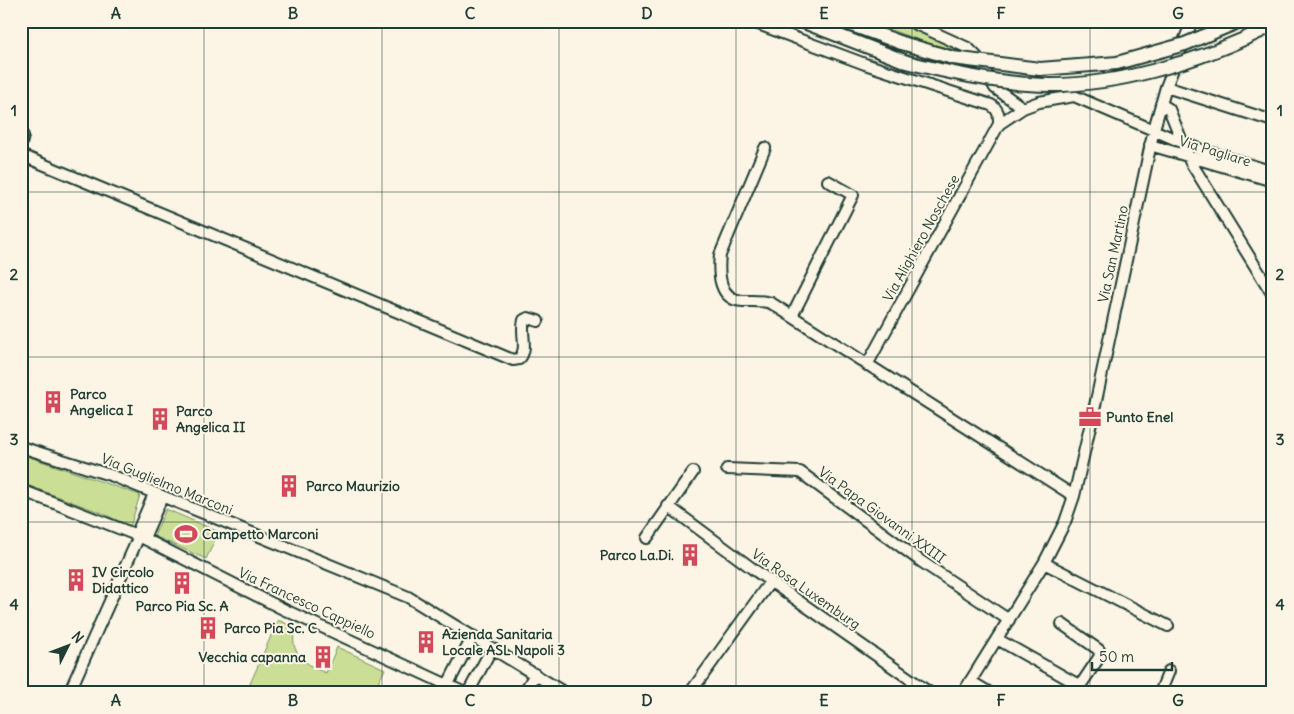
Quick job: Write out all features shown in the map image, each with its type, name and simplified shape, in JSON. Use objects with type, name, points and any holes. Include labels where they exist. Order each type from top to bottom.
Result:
[{"type":"main road","points":[[801,21],[907,62],[948,72],[1028,84],[1090,83],[1184,63],[1273,25]]},
{"type":"main road","points":[[841,21],[902,43],[953,58],[1040,69],[1117,63],[1185,44],[1240,21]]},
{"type":"street","points":[[750,21],[865,64],[992,105],[999,114],[999,124]]},
{"type":"street","points":[[909,21],[968,48],[977,57],[995,88],[1024,108]]},
{"type":"street","name":"Via San Martino","points":[[963,693],[1044,563],[1065,522],[1074,496],[1150,145],[1166,87],[1192,21]]},
{"type":"street","points":[[1166,87],[1273,121]]},
{"type":"street","name":"Via Pagliare","points":[[999,124],[1024,108],[1039,102],[1074,96],[1181,142],[1273,172]]},
{"type":"street","points":[[1161,104],[1169,108],[1187,157],[1273,295]]},
{"type":"street","name":"Via Alighiero Noschese","points":[[867,365],[999,124]]},
{"type":"street","points":[[21,132],[23,136],[21,144]]},
{"type":"street","name":"Via Pagliare","points":[[1150,145],[1273,181]]},
{"type":"street","points":[[765,148],[720,255],[719,268],[722,289],[733,299],[765,301],[792,316],[1074,496]]},
{"type":"street","points":[[21,155],[513,360],[519,359],[524,351],[522,333],[524,320],[528,318],[538,321]]},
{"type":"street","points":[[1202,183],[1210,164]]},
{"type":"street","points":[[792,316],[853,194],[828,181]]},
{"type":"street","name":"Via Guglielmo Marconi","points":[[21,447],[82,465],[408,597],[565,693]]},
{"type":"street","name":"Via Papa Giovanni XXIII","points":[[727,469],[800,472],[922,562],[1009,620]]},
{"type":"street","points":[[647,538],[693,472]]},
{"type":"street","name":"Via Francesco Cappiello","points":[[21,490],[140,536],[285,610],[466,693]]},
{"type":"street","points":[[69,693],[158,496]]},
{"type":"street","name":"Via Rosa Luxemburg","points":[[668,506],[770,582],[930,693]]},
{"type":"street","points":[[1044,563],[1168,626]]},
{"type":"street","points":[[690,693],[770,582]]},
{"type":"street","points":[[997,639],[1077,684],[1082,683],[1100,656],[1099,650],[1062,624]]},
{"type":"street","points":[[448,684],[473,636]]},
{"type":"street","points":[[466,693],[492,648]]},
{"type":"street","points":[[1160,693],[1169,671]]},
{"type":"street","points":[[524,693],[535,674]]},
{"type":"street","points":[[970,681],[990,693]]},
{"type":"green space","points":[[866,21],[896,21],[972,54],[927,43]]},
{"type":"green space","points":[[21,454],[140,495],[130,527],[102,513],[21,483]]},
{"type":"green space","name":"Campetto Marconi","points":[[166,509],[219,532],[206,559],[154,536]]},
{"type":"green space","points":[[278,620],[296,628],[294,644],[296,650],[305,661],[318,670],[326,673],[337,647],[385,669],[373,693],[246,693]]},
{"type":"place","name":"Parco Angelica I","points":[[53,402]]},
{"type":"place","name":"Punto Enel","points":[[1090,417]]},
{"type":"place","name":"Parco Angelica II","points":[[160,419]]},
{"type":"place","name":"Parco Maurizio","points":[[289,486]]},
{"type":"place","name":"Campetto Marconi","points":[[186,534]]},
{"type":"place","name":"Parco La.Di.","points":[[690,555]]},
{"type":"place","name":"IV Circolo Didattico","points":[[76,580]]},
{"type":"place","name":"Parco Pia Sc. A","points":[[182,583]]},
{"type":"place","name":"Parco Pia Sc. C","points":[[208,628]]},
{"type":"place","name":"Azienda Sanitaria Locale ASL Napoli 3","points":[[426,642]]},
{"type":"place","name":"Vecchia capanna","points":[[323,657]]}]
